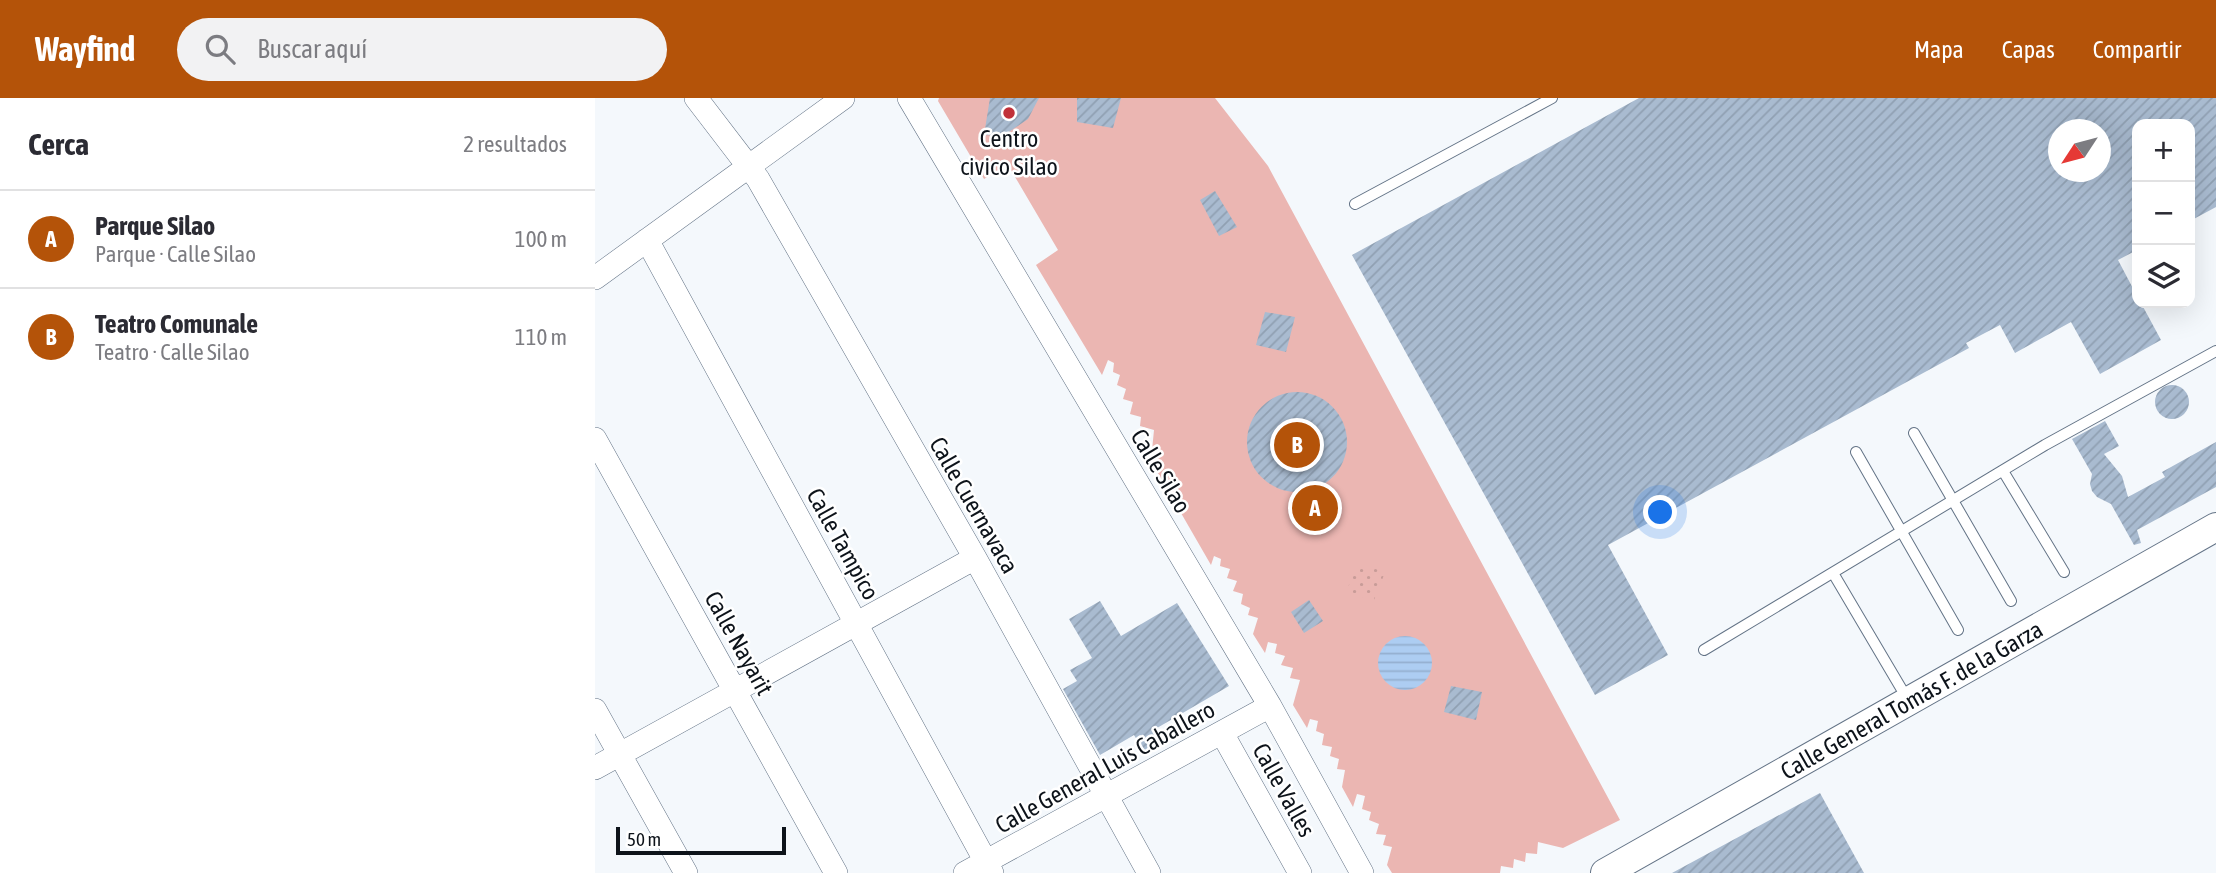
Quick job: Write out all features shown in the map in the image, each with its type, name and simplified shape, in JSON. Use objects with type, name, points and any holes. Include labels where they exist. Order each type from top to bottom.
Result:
[{"type":"street","points":[[697,98],[748,167]]},
{"type":"street","points":[[597,274],[843,98]]},
{"type":"street","name":"Calle Silao","points":[[909,98],[1270,706],[1362,873]]},
{"type":"street","name":"Calle Cuernavaca","points":[[748,167],[758,179],[975,558],[1149,873]]},
{"type":"street","name":"Calle Tampico","points":[[647,240],[989,867]]},
{"type":"street","name":"Calle Nayarit","points":[[595,439],[836,873]]},
{"type":"street","name":"Calle General Tomás F. de la Garza","points":[[1605,873],[2216,527]]},
{"type":"street","points":[[595,768],[975,558]]},
{"type":"street","name":"Calle General Luis Caballero","points":[[965,873],[989,867],[1107,795],[1270,706]]},
{"type":"street","points":[[595,710],[686,873]]},
{"type":"street","name":"Calle Valles","points":[[1222,733],[1300,873]]},
{"type":"lane","points":[[1355,204],[1552,98]]},
{"type":"lane","points":[[1704,650],[2045,445],[2216,351]]},
{"type":"lane","points":[[1914,433],[2011,601]]},
{"type":"lane","points":[[1856,452],[1958,630]]},
{"type":"lane","points":[[2003,471],[2064,572]]},
{"type":"lane","points":[[1833,573],[1908,700]]},
{"type":"shaded area","points":[[939,98],[1215,98],[1268,166],[1620,820],[1563,848],[1538,842],[1537,854],[1526,853],[1525,862],[1514,859],[1513,868],[1501,866],[1500,873],[1392,873],[1387,865],[1392,847],[1383,845],[1386,835],[1376,834],[1379,824],[1369,820],[1371,812],[1362,809],[1365,796],[1357,794],[1353,807],[1342,787],[1345,770],[1337,769],[1339,759],[1330,756],[1332,747],[1322,745],[1324,734],[1316,731],[1318,721],[1310,719],[1307,728],[1293,705],[1300,680],[1290,678],[1293,668],[1281,665],[1285,656],[1275,653],[1277,644],[1268,642],[1265,653],[1253,634],[1258,618],[1248,615],[1250,608],[1241,604],[1243,594],[1233,591],[1237,581],[1227,578],[1230,569],[1220,566],[1221,559],[1214,556],[1211,565],[1151,461],[1154,430],[1140,426],[1141,417],[1130,414],[1133,402],[1123,399],[1126,389],[1117,385],[1120,375],[1113,372],[1114,363],[1108,360],[1102,375],[1036,265],[1058,250],[1008,165],[984,179],[938,101]]},
{"type":"shaded area","points":[[1353,567],[1386,570],[1374,600],[1347,593]]},
{"type":"water","points":[[1405,636],[1424,644],[1432,663],[1424,682],[1405,690],[1386,682],[1378,663],[1386,644]]},
{"type":"building","points":[[990,98],[1039,98],[1028,119],[1003,136],[984,135]]},
{"type":"building","points":[[1077,98],[1121,98],[1113,128],[1077,122]]},
{"type":"building","points":[[1639,98],[2216,98],[2216,207],[2195,218],[2195,119],[2132,119],[2132,253],[2118,260],[2132,287],[2132,308],[2144,308],[2161,340],[2100,374],[2071,322],[2015,353],[2000,325],[1966,343],[1969,348],[1608,545],[1668,655],[1595,695],[1352,255]]},
{"type":"building","points":[[1215,191],[1237,227],[1219,236],[1200,200]]},
{"type":"building","points":[[1265,312],[1295,317],[1286,352],[1256,345]]},
{"type":"building","points":[[2172,385],[2184,390],[2189,402],[2184,414],[2172,419],[2160,414],[2155,402],[2160,390]]},
{"type":"building","points":[[1297,392],[1316,396],[1332,407],[1343,423],[1347,442],[1343,461],[1332,477],[1316,488],[1297,492],[1278,488],[1262,477],[1251,461],[1247,442],[1251,423],[1262,407],[1278,396]]},
{"type":"building","points":[[2105,421],[2119,446],[2104,454],[2122,476],[2128,497],[2165,477],[2162,472],[2216,442],[2216,487],[2137,530],[2141,543],[2134,545],[2111,504],[2097,497],[2092,491],[2092,474],[2072,439]]},
{"type":"building","points":[[1309,600],[1323,621],[1304,633],[1291,612]]},
{"type":"building","points":[[1100,601],[1121,636],[1177,603],[1229,686],[1157,728],[1165,741],[1145,753],[1134,735],[1100,755],[1063,689],[1077,681],[1070,670],[1092,658],[1069,619]]},
{"type":"building","points":[[1451,686],[1482,692],[1476,720],[1444,712]]},
{"type":"building","points":[[1820,793],[1864,873],[1672,873]]},
{"type":"place","name":"Centro civico Silao","points":[[1009,113]]},
{"type":"place","name":"Teatro Comunale","points":[[1297,445]]},
{"type":"place","name":"Parque Silao","points":[[1315,508]]}]
